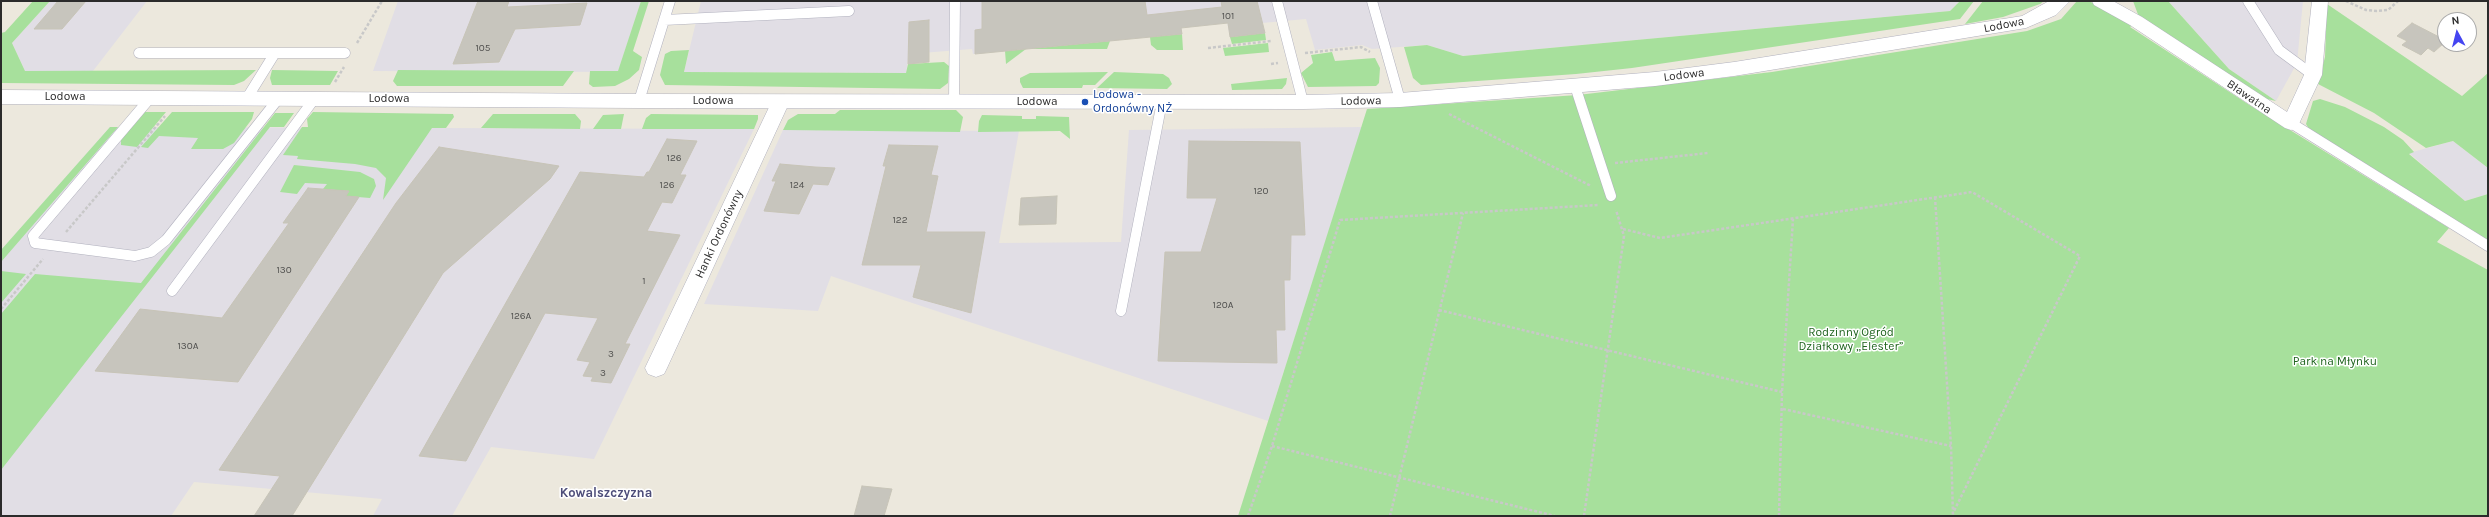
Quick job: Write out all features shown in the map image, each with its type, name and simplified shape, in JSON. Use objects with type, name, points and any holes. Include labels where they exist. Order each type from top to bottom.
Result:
[{"type":"street","name":"Lodowa","points":[[1,97],[640,101],[1302,102],[1400,100],[1576,86],[1734,68],[2026,22],[2050,11],[2061,1]]},
{"type":"street","name":"Bławatna","points":[[2100,1],[2136,21],[2291,123]]},
{"type":"street","points":[[2291,123],[2314,75],[2320,1]]},
{"type":"street","name":"Hanki Ordonówny","points":[[656,368],[781,101]]},
{"type":"lane","points":[[640,101],[670,1]]},
{"type":"lane","points":[[954,101],[955,1]]},
{"type":"lane","points":[[1277,1],[1302,102]]},
{"type":"lane","points":[[1372,1],[1400,100]]},
{"type":"lane","points":[[2248,1],[2279,50],[2314,75]]},
{"type":"lane","points":[[664,20],[849,11]]},
{"type":"lane","points":[[139,53],[345,53]]},
{"type":"lane","points":[[247,98],[275,53]]},
{"type":"lane","points":[[1576,86],[1612,200]]},
{"type":"lane","points":[[151,97],[33,236],[36,243],[135,256],[151,252],[161,246],[278,98]]},
{"type":"lane","points":[[172,291],[315,98]]},
{"type":"lane","points":[[1121,311],[1162,102]]},
{"type":"lane","points":[[2291,123],[2488,246]]},
{"type":"path","points":[[356,45],[382,1]]},
{"type":"path","points":[[2346,1],[2366,10],[2377,11],[2388,10],[2398,1]]},
{"type":"path","points":[[1208,48],[1272,41]]},
{"type":"path","points":[[1290,54],[1361,47],[1374,54],[1386,53]]},
{"type":"path","points":[[1271,64],[1278,63]]},
{"type":"path","points":[[332,87],[345,64]]},
{"type":"path","points":[[1447,113],[1612,200],[1623,229],[1584,516]]},
{"type":"path","points":[[1,309],[166,115]]},
{"type":"path","points":[[1601,165],[1708,153]]},
{"type":"path","points":[[1623,229],[1660,238],[1972,192],[2080,256],[1953,514]]},
{"type":"path","points":[[1935,197],[1951,446],[1953,514]]},
{"type":"path","points":[[1248,516],[1272,446],[1340,220],[1463,213],[1612,200]]},
{"type":"path","points":[[1390,516],[1463,213]]},
{"type":"path","points":[[1779,516],[1783,409],[1782,392],[1793,219]]},
{"type":"path","points":[[1439,310],[1782,392]]},
{"type":"path","points":[[1783,409],[1951,446]]},
{"type":"path","points":[[1272,446],[1555,516]]},
{"type":"shaded area","points":[[50,1],[147,1],[93,71],[25,71],[12,43]]},
{"type":"shaded area","points":[[398,1],[641,1],[618,72],[373,71]]},
{"type":"shaded area","points":[[701,1],[1960,1],[1950,11],[1463,56],[1427,45],[1372,49],[1362,45],[1315,50],[1306,19],[1262,23],[1265,33],[1230,37],[1227,23],[1182,28],[1182,34],[973,54],[972,49],[909,54],[906,73],[684,72]]},
{"type":"shaded area","points":[[2168,1],[2303,1],[2297,63],[2276,101],[2229,69]]},
{"type":"shaded area","points":[[110,127],[754,129],[594,459],[491,447],[452,516],[373,516],[382,499],[194,482],[171,516],[1,516],[1,250]]},
{"type":"shaded area","points":[[1362,127],[1268,421],[831,276],[818,311],[704,304],[783,130],[1019,131],[999,243],[1121,242],[1129,130]]},
{"type":"shaded area","points":[[2453,141],[2488,168],[2488,194],[2465,201],[2409,153]]},
{"type":"green space","points":[[33,1],[50,1],[12,43],[25,71],[256,70],[244,81],[234,85],[1,83],[1,33],[5,32]]},
{"type":"green space","points":[[641,1],[649,1],[633,51],[642,57],[639,70],[629,79],[615,86],[593,87],[589,84],[590,71],[618,71]]},
{"type":"green space","points":[[1960,1],[1974,1],[1960,19],[1632,68],[1576,74],[1421,85],[1413,78],[1404,47],[1427,45],[1463,56],[1950,11]]},
{"type":"green space","points":[[1983,1],[2044,1],[2040,4],[2003,17],[1965,24]]},
{"type":"green space","points":[[2077,1],[2089,1],[2134,24],[2130,27],[2251,106],[2449,228],[2437,242],[2488,270],[2488,516],[1238,516],[1367,109],[1578,95],[1772,72],[2027,31],[2061,19]]},
{"type":"green space","points":[[2133,1],[2168,1],[2229,69],[2276,101],[2262,98],[2140,20]]},
{"type":"green space","points":[[2327,4],[2462,96],[2488,73],[2488,168],[2453,141],[2426,148],[2374,113],[2318,84],[2325,57]]},
{"type":"green space","points":[[1265,33],[1266,40],[1232,44],[1230,37]]},
{"type":"green space","points":[[1182,34],[1183,50],[1157,50],[1151,45],[1150,37]]},
{"type":"green space","points":[[1110,41],[1107,49],[1026,49]]},
{"type":"green space","points":[[1268,43],[1269,52],[1225,56],[1223,48]]},
{"type":"green space","points":[[1026,49],[1006,64],[1005,51]]},
{"type":"green space","points":[[689,50],[684,72],[906,73],[908,64],[944,62],[949,66],[948,83],[940,89],[665,85],[660,75],[665,54],[671,51]]},
{"type":"green space","points":[[1332,52],[1335,61],[1375,58],[1380,68],[1379,83],[1376,86],[1308,87],[1301,73],[1313,63],[1311,55]]},
{"type":"green space","points":[[272,70],[338,71],[330,85],[272,85],[270,78]]},
{"type":"green space","points":[[398,70],[574,71],[563,86],[397,86],[393,81]]},
{"type":"green space","points":[[1108,72],[1095,85],[1083,85],[1082,88],[1023,88],[1020,82],[1020,78],[1030,73]]},
{"type":"green space","points":[[1114,72],[1163,74],[1169,78],[1172,84],[1167,89],[1097,88]]},
{"type":"green space","points":[[1287,78],[1286,84],[1282,89],[1232,90],[1231,84]]},
{"type":"green space","points":[[2320,99],[2345,107],[2384,127],[2403,140],[2414,152],[2409,154],[2465,201],[2488,194],[2488,241],[2309,129],[2306,124],[2313,101]]},
{"type":"green space","points":[[840,110],[956,110],[963,117],[960,132],[783,130],[788,120],[798,114],[835,114]]},
{"type":"green space","points":[[145,112],[166,112],[137,147],[121,145],[121,139]]},
{"type":"green space","points":[[172,112],[254,112],[252,119],[234,143],[223,149],[191,149],[198,138],[159,136],[148,148],[141,147]]},
{"type":"green space","points":[[313,112],[453,114],[454,117],[446,128],[432,128],[383,200],[386,178],[376,168],[355,164],[297,159],[298,156],[283,155],[302,127],[308,127],[307,119]]},
{"type":"green space","points":[[275,113],[294,113],[284,127],[270,127],[1,470],[1,314],[35,274],[141,283]]},
{"type":"green space","points":[[493,114],[575,114],[581,121],[580,129],[481,128]]},
{"type":"green space","points":[[624,114],[621,129],[593,129],[603,115]]},
{"type":"green space","points":[[651,114],[758,115],[758,119],[754,129],[642,129],[646,118]]},
{"type":"green space","points":[[982,115],[1022,116],[1022,119],[1036,119],[1036,116],[1069,117],[1070,139],[1060,131],[978,132],[979,121]]},
{"type":"green space","points":[[110,127],[118,127],[1,262],[1,250]]},
{"type":"green space","points":[[294,165],[360,172],[374,179],[376,186],[370,198],[346,196],[349,191],[323,189],[327,184],[305,183],[297,194],[280,192]]},
{"type":"green space","points":[[1,271],[26,274],[1,303]]},
{"type":"building","points":[[58,1],[86,1],[62,29],[34,29]]},
{"type":"building","points":[[478,1],[509,1],[507,7],[587,3],[580,25],[515,29],[499,62],[453,64]]},
{"type":"building","points":[[982,1],[1145,1],[1147,15],[1222,7],[1221,1],[1257,1],[1265,33],[1230,37],[1228,23],[1181,28],[1182,34],[975,54],[975,30],[982,29]]},
{"type":"building","points":[[929,20],[929,62],[908,64],[909,22]]},
{"type":"building","points":[[2412,23],[2437,36],[2437,49],[2434,52],[2428,48],[2421,55],[2402,45],[2407,41],[2397,36]]},
{"type":"building","points":[[667,139],[697,141],[680,175],[686,175],[672,203],[662,202],[647,231],[680,235],[625,344],[630,344],[611,383],[591,381],[593,377],[583,376],[590,362],[577,360],[598,318],[545,313],[466,461],[419,456],[580,172],[644,177],[647,172],[649,172]]},
{"type":"building","points":[[1189,141],[1300,142],[1305,235],[1291,235],[1290,280],[1284,280],[1285,330],[1276,330],[1277,363],[1158,361],[1165,252],[1201,252],[1217,198],[1187,198]]},
{"type":"building","points":[[889,145],[938,146],[931,175],[938,176],[926,232],[985,232],[971,313],[913,297],[921,265],[862,265],[886,166],[883,166]]},
{"type":"building","points":[[439,147],[559,166],[550,179],[443,273],[292,516],[254,516],[280,476],[219,470],[396,203]]},
{"type":"building","points":[[780,164],[835,168],[828,185],[813,184],[799,214],[764,211],[776,181],[772,181]]},
{"type":"building","points":[[308,188],[349,191],[346,196],[359,197],[238,382],[95,371],[140,309],[222,318],[289,223],[283,223]]},
{"type":"building","points":[[1057,196],[1056,224],[1019,225],[1021,198]]},
{"type":"building","points":[[862,486],[892,489],[884,516],[854,516]]},
{"type":"place","name":"Lodowa - Ordonówny NŻ","points":[[1085,102]]},
{"type":"district","name":"Kowalszczyzna","points":[[606,493]]},
{"type":"park label","name":"Rodzinny Ogród Działkowy „Elester”","points":[[1851,340]]},
{"type":"park label","name":"Park na Młynku","points":[[2335,362]]}]
